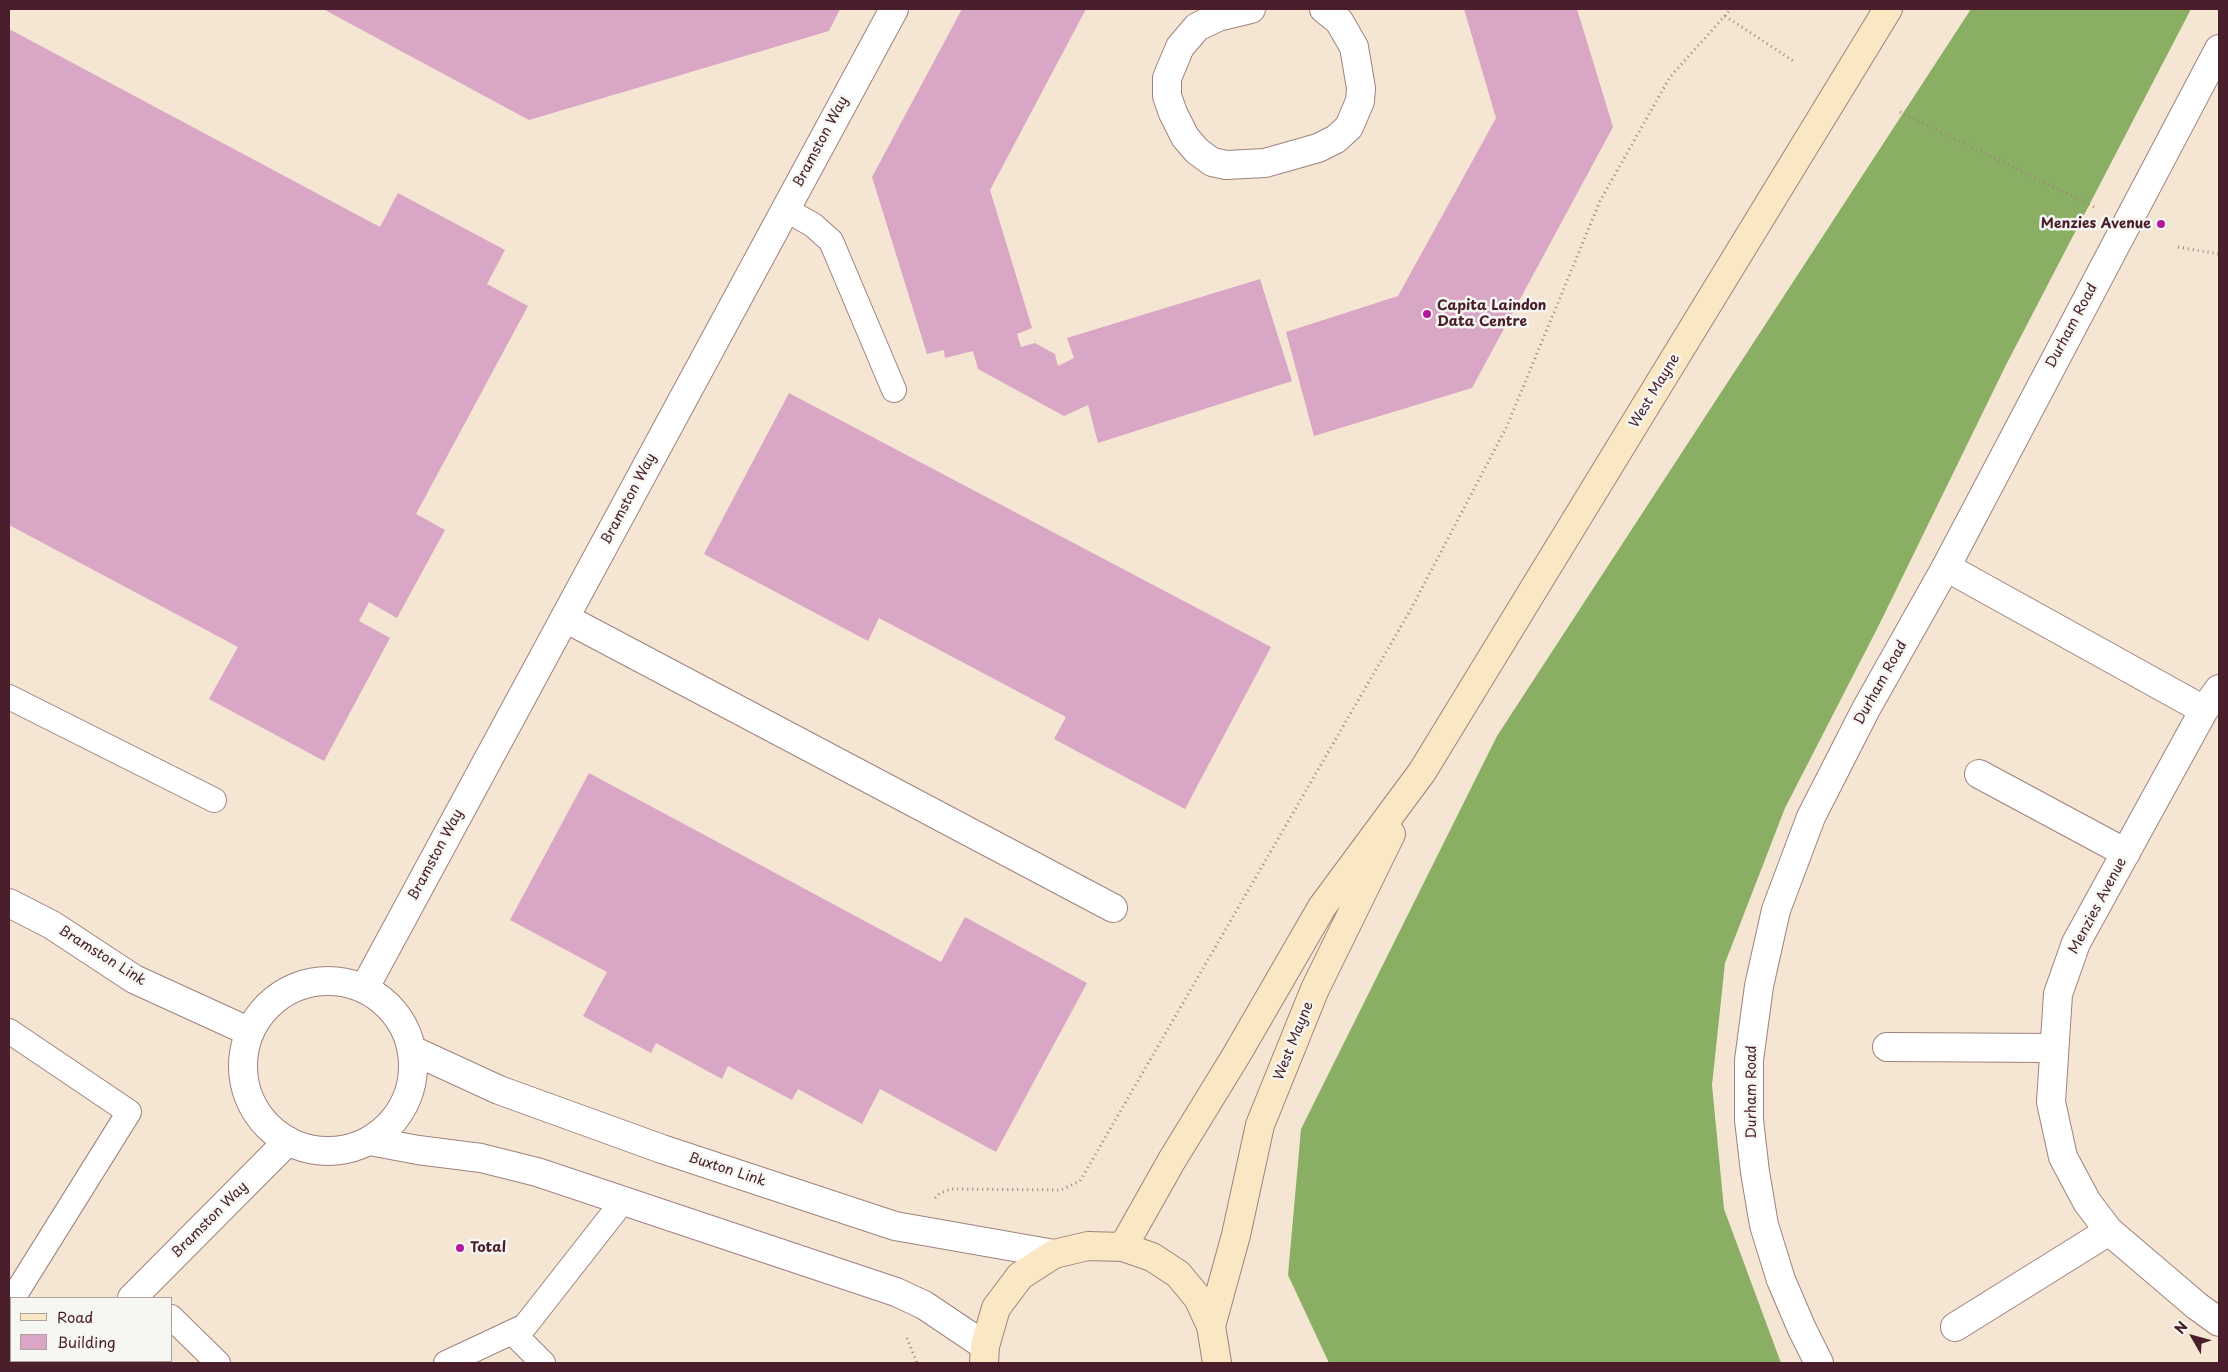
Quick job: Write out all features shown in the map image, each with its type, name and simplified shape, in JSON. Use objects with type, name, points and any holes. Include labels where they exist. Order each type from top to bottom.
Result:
[{"type":"main road","name":"West Mayne","points":[[1123,1247],[1172,1160],[1237,1054],[1322,907],[1422,772],[1888,9]]},
{"type":"main road","name":"West Mayne","points":[[1211,1326],[1236,1235],[1260,1125],[1315,990],[1422,772]]},
{"type":"main road","points":[[984,1355],[996,1308],[1020,1276],[1054,1254],[1088,1246],[1123,1247],[1152,1257],[1178,1274],[1198,1298],[1211,1326],[1217,1363]]},
{"type":"street","name":"Bramston Way","points":[[364,989],[894,9]]},
{"type":"street","points":[[1251,9],[1218,17],[1197,27],[1180,47],[1167,78],[1167,96],[1173,114],[1185,137],[1197,151],[1212,162],[1226,165],[1265,163],[1318,148],[1336,139],[1349,127],[1360,101],[1361,88],[1354,47],[1338,21],[1324,9]]},
{"type":"street","name":"Durham Road","points":[[1819,1363],[1781,1280],[1764,1224],[1749,1120],[1750,1060],[1759,986],[1776,910],[1811,817],[1866,709],[1946,567],[2219,49]]},
{"type":"street","name":"Menzies Avenue","points":[[1946,567],[2212,700],[2076,943],[2058,994],[2051,1102],[2063,1157],[2087,1202],[2108,1231],[2196,1306],[2219,1322]]},
{"type":"street","points":[[565,618],[1113,908]]},
{"type":"street","points":[[1979,774],[2126,853]]},
{"type":"street","name":"Bramston Link","points":[[9,903],[52,925],[134,979],[250,1032]]},
{"type":"street","points":[[320,981],[341,982],[364,989],[377,996],[392,1009],[406,1030],[412,1050],[411,1085],[404,1105],[390,1125],[370,1141],[354,1147],[334,1151],[310,1149],[288,1141],[266,1124],[253,1106],[245,1080],[244,1065],[250,1032],[260,1016],[274,1001],[293,989],[320,981]]},
{"type":"street","points":[[1887,1047],[2053,1048]]},
{"type":"street","name":"Buxton Link","points":[[412,1050],[499,1090],[662,1149],[895,1226],[1054,1254]]},
{"type":"street","name":"Bramston Way","points":[[142,1295],[288,1141]]},
{"type":"street","points":[[370,1141],[418,1150],[481,1158],[537,1172],[896,1292],[924,1305],[984,1355]]},
{"type":"street","points":[[1955,1328],[2108,1231]]},
{"type":"lane","points":[[785,209],[813,225],[831,242],[894,390]]},
{"type":"lane","points":[[9,697],[214,800]]},
{"type":"lane","points":[[9,1031],[129,1112],[13,1297]]},
{"type":"lane","points":[[446,1363],[525,1326],[623,1201]]},
{"type":"lane","points":[[172,1318],[218,1363]]},
{"type":"lane","points":[[512,1332],[543,1363]]},
{"type":"path","points":[[931,1202],[940,1193],[951,1189],[1061,1190],[1080,1181],[1411,608],[1507,426],[1600,201],[1670,77],[1731,9]]},
{"type":"path","points":[[1725,16],[1795,62]]},
{"type":"path","points":[[1900,112],[2094,207]]},
{"type":"path","points":[[2178,247],[2219,254]]},
{"type":"path","points":[[904,1334],[909,1340],[917,1363]]},
{"type":"green space","points":[[1971,9],[2191,9],[2006,365],[1878,627],[1785,808],[1725,963],[1712,1085],[1724,1209],[1781,1363],[1329,1363],[1288,1275],[1301,1129],[1497,736]]},
{"type":"building","points":[[323,9],[840,9],[829,31],[529,120]]},
{"type":"building","points":[[962,9],[1086,9],[990,190],[1032,328],[1017,334],[1021,347],[1035,343],[1055,354],[1058,366],[1074,358],[1067,338],[1260,279],[1292,381],[1098,443],[1088,405],[1064,416],[978,369],[973,351],[945,358],[944,350],[927,354],[872,177]]},
{"type":"building","points":[[1464,9],[1577,9],[1613,127],[1472,388],[1314,436],[1286,332],[1398,296],[1496,118]]},
{"type":"building","points":[[9,29],[380,227],[398,193],[505,250],[487,284],[528,306],[416,514],[445,530],[397,618],[369,602],[359,621],[390,638],[324,761],[209,699],[238,647],[9,525]]},
{"type":"building","points":[[789,393],[1271,647],[1185,809],[1054,739],[1066,717],[879,618],[868,641],[704,554]]},
{"type":"building","points":[[589,773],[941,962],[965,917],[1087,983],[996,1152],[880,1089],[862,1124],[798,1089],[792,1100],[728,1066],[722,1079],[656,1043],[651,1053],[583,1016],[607,972],[510,920]]},
{"type":"place","name":"Menzies Avenue","points":[[2161,224]]},
{"type":"place","name":"Capita Laindon Data Centre","points":[[1427,314]]},
{"type":"place","name":"Total","points":[[460,1248]]}]
